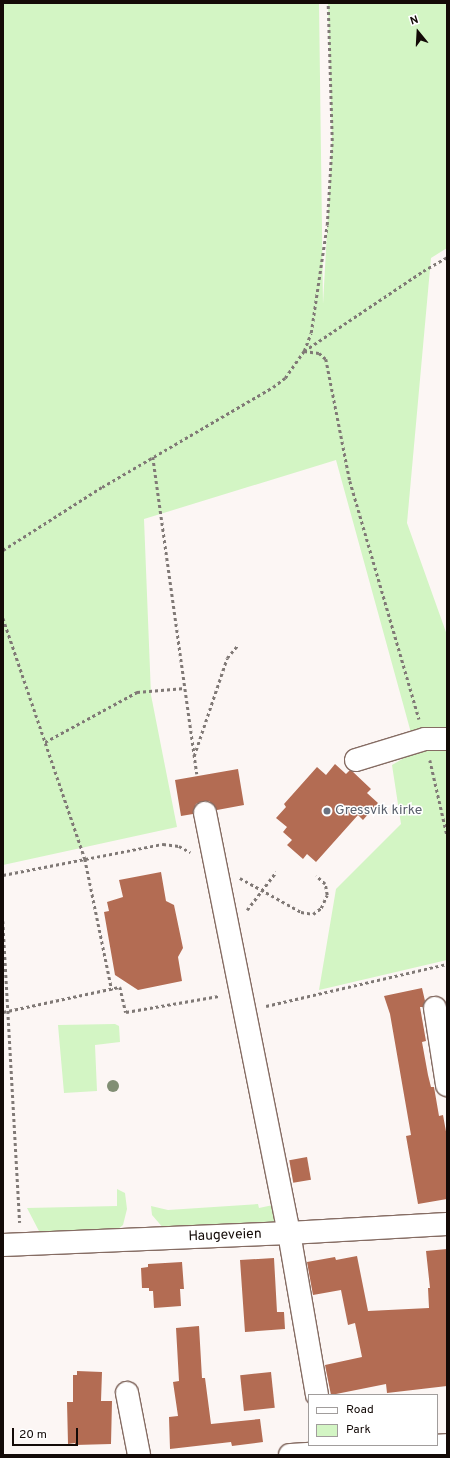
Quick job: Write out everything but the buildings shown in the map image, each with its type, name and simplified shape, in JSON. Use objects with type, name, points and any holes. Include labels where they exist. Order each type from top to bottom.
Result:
[{"type":"street","points":[[356,760],[425,739],[447,739]]},
{"type":"street","points":[[205,813],[289,1233],[317,1394]]},
{"type":"street","points":[[434,1008],[447,1085]]},
{"type":"street","name":"Haugeveien","points":[[12,1244],[289,1233],[447,1224]]},
{"type":"street","points":[[127,1393],[139,1455]]},
{"type":"street","points":[[290,1455],[430,1446]]},
{"type":"path","points":[[3,550],[102,487],[272,387],[285,378],[304,351],[311,333],[327,225],[332,141],[328,3]]},
{"type":"path","points":[[304,351],[423,271],[447,257]]},
{"type":"path","points":[[304,351],[319,353],[326,359],[350,481],[425,739],[447,835]]},
{"type":"path","points":[[153,457],[197,774]]},
{"type":"path","points":[[3,618],[86,859],[112,990]]},
{"type":"path","points":[[194,756],[227,658],[237,646]]},
{"type":"path","points":[[46,742],[137,692],[185,688]]},
{"type":"path","points":[[3,875],[163,844],[179,846],[301,912],[312,914],[321,908],[327,895],[325,884],[316,876]]},
{"type":"path","points":[[230,935],[276,872]]},
{"type":"path","points":[[3,921],[8,1010],[12,1244]]},
{"type":"path","points":[[3,1012],[112,990],[120,987],[126,1012],[243,1002],[447,964]]},
{"type":"green space","points":[[3,3],[319,3],[323,304],[332,141],[328,3],[447,3],[447,248],[431,258],[407,523],[447,635],[447,960],[319,990],[336,889],[401,824],[392,765],[416,751],[336,460],[144,519],[151,695],[177,827],[3,865]]},
{"type":"green space","points":[[115,1024],[119,1026],[120,1042],[95,1045],[97,1091],[64,1093],[58,1025]]},
{"type":"green space","points":[[117,1189],[125,1193],[127,1209],[123,1225],[117,1230],[40,1233],[27,1208],[117,1206]]},
{"type":"green space","points":[[258,1204],[259,1208],[273,1205],[276,1219],[273,1225],[165,1230],[152,1215],[151,1206],[168,1210]]},
{"type":"place","name":"Gressvik kirke","points":[[327,811]]}]
